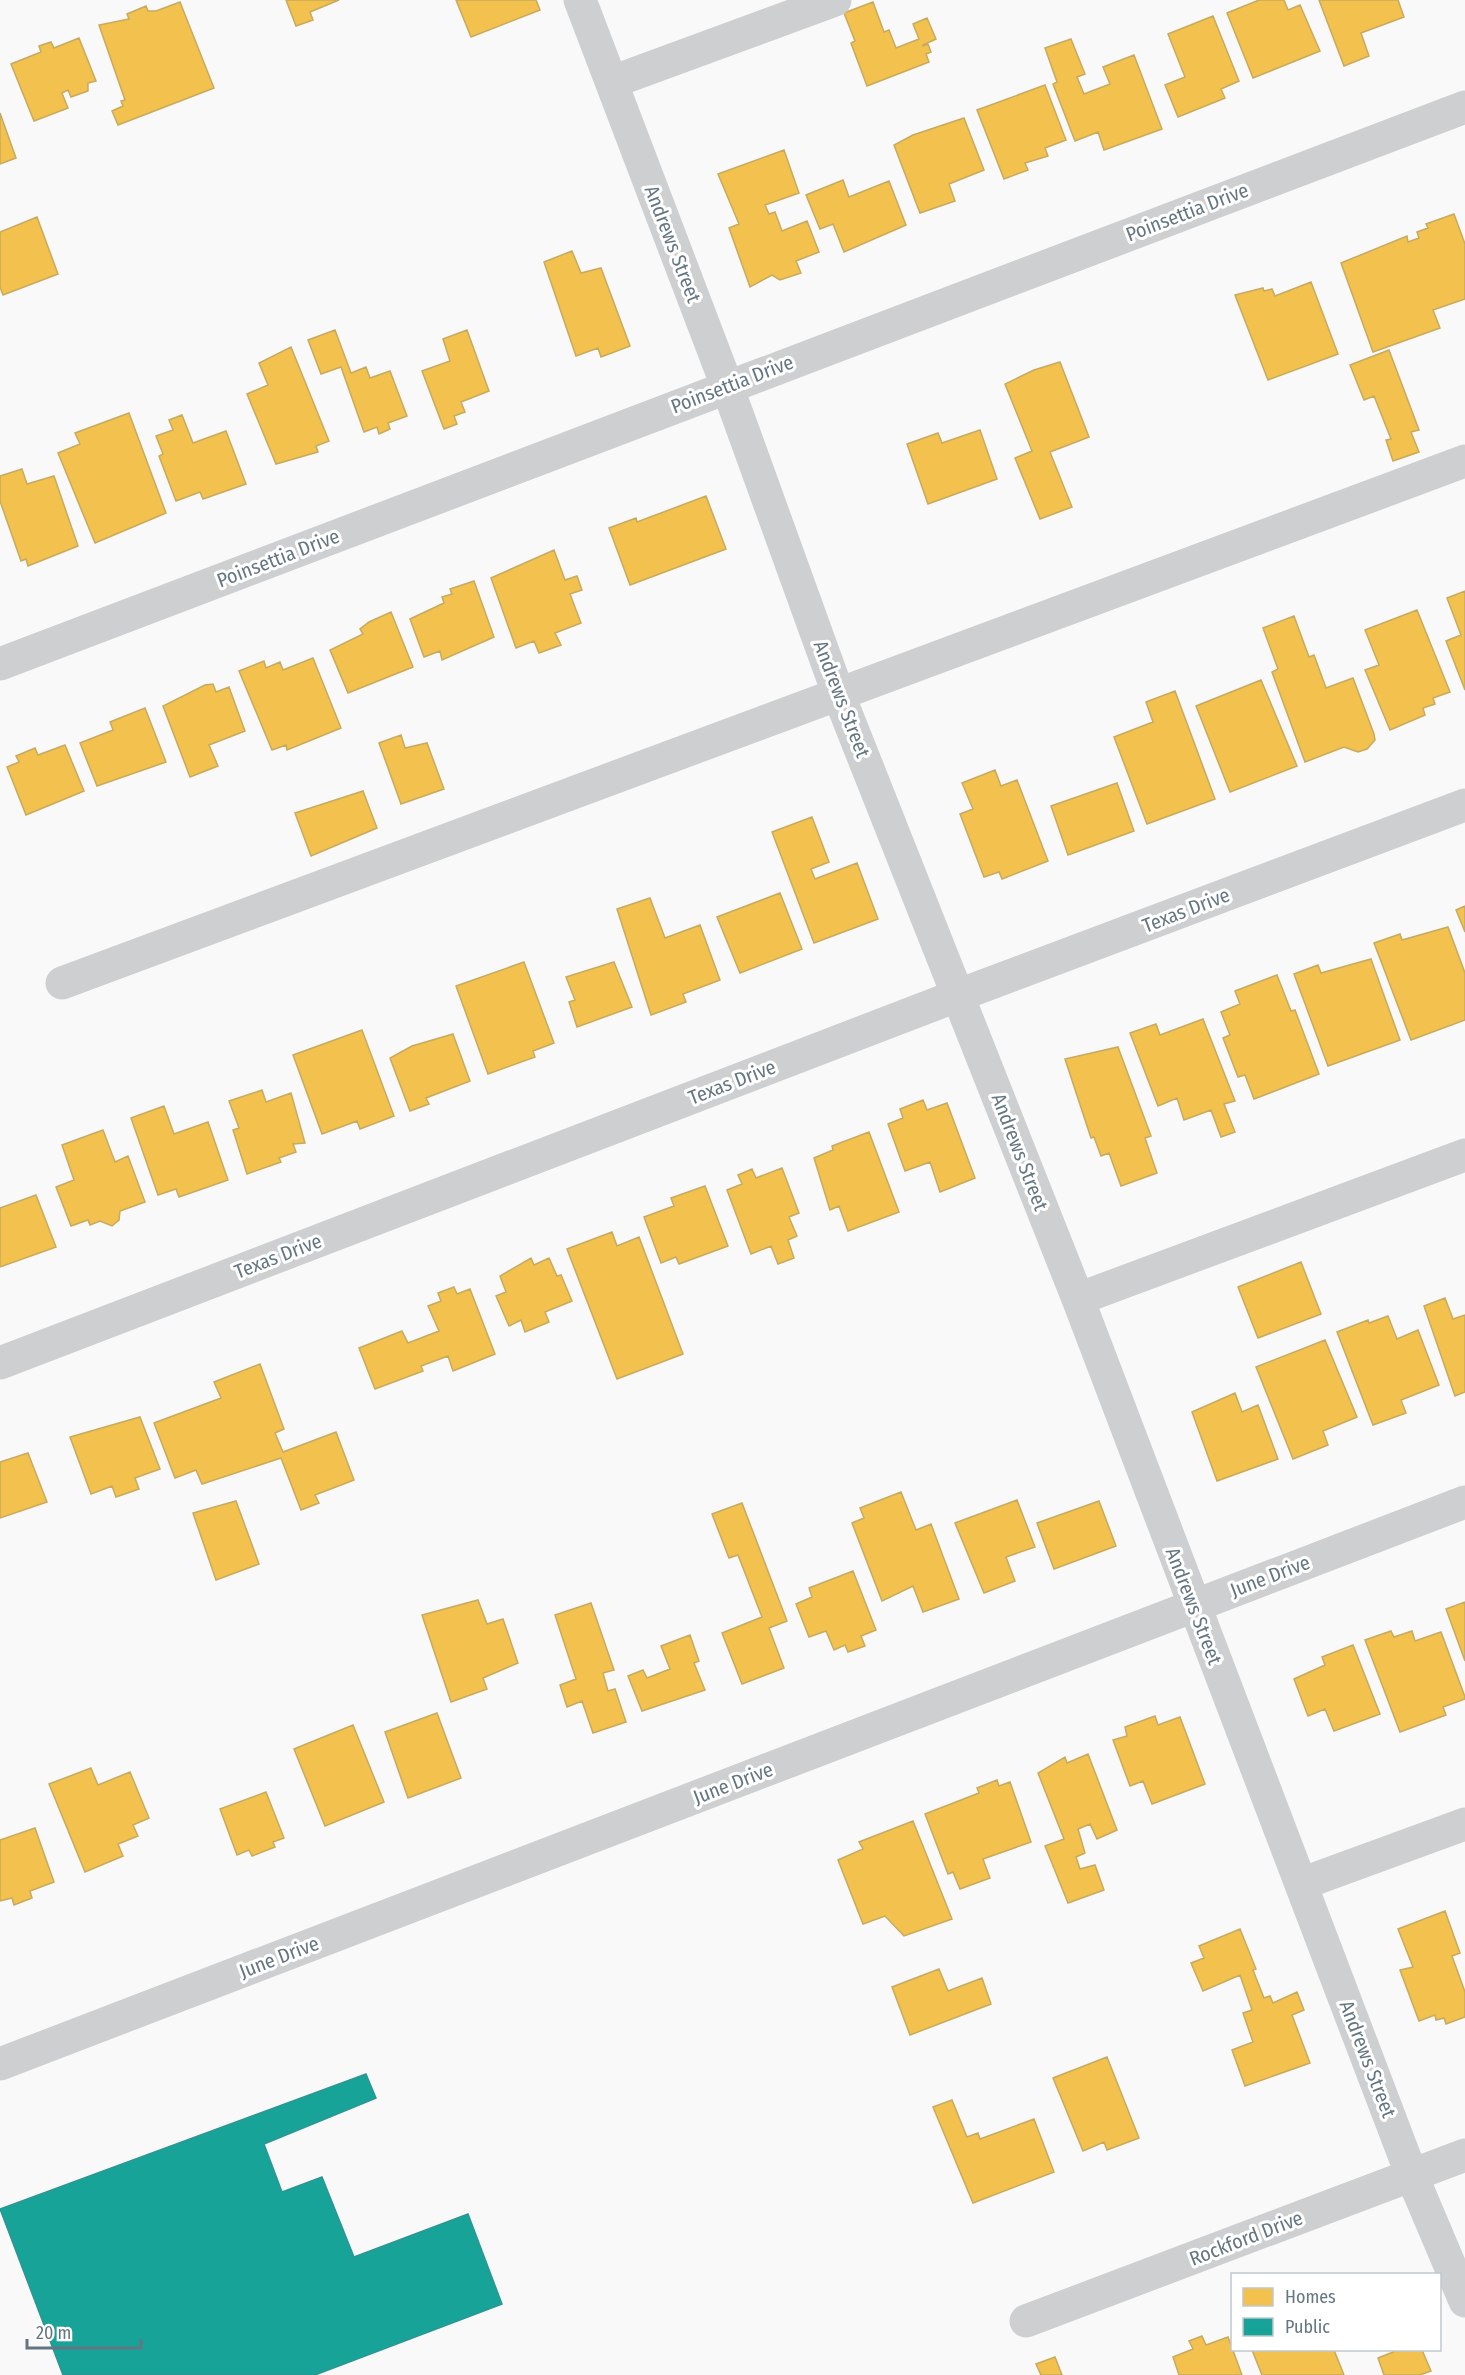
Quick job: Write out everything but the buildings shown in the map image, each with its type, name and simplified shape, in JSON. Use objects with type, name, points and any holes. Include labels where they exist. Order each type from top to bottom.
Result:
[{"type":"street","name":"Andrews Street","points":[[580,0],[727,386],[838,693],[1078,1299],[1412,2176],[1465,2301]]},
{"type":"street","points":[[612,82],[835,0]]},
{"type":"street","name":"Poinsettia Drive","points":[[0,664],[1465,107]]},
{"type":"street","points":[[62,983],[1465,461]]},
{"type":"street","name":"Texas Drive","points":[[0,1363],[959,994],[1465,805]]},
{"type":"street","points":[[1078,1299],[1465,1155]]},
{"type":"street","name":"June Drive","points":[[0,2064],[1465,1502]]},
{"type":"street","points":[[1300,1884],[1465,1824]]},
{"type":"street","name":"Rockford Drive","points":[[1026,2320],[1465,2155]]}]
